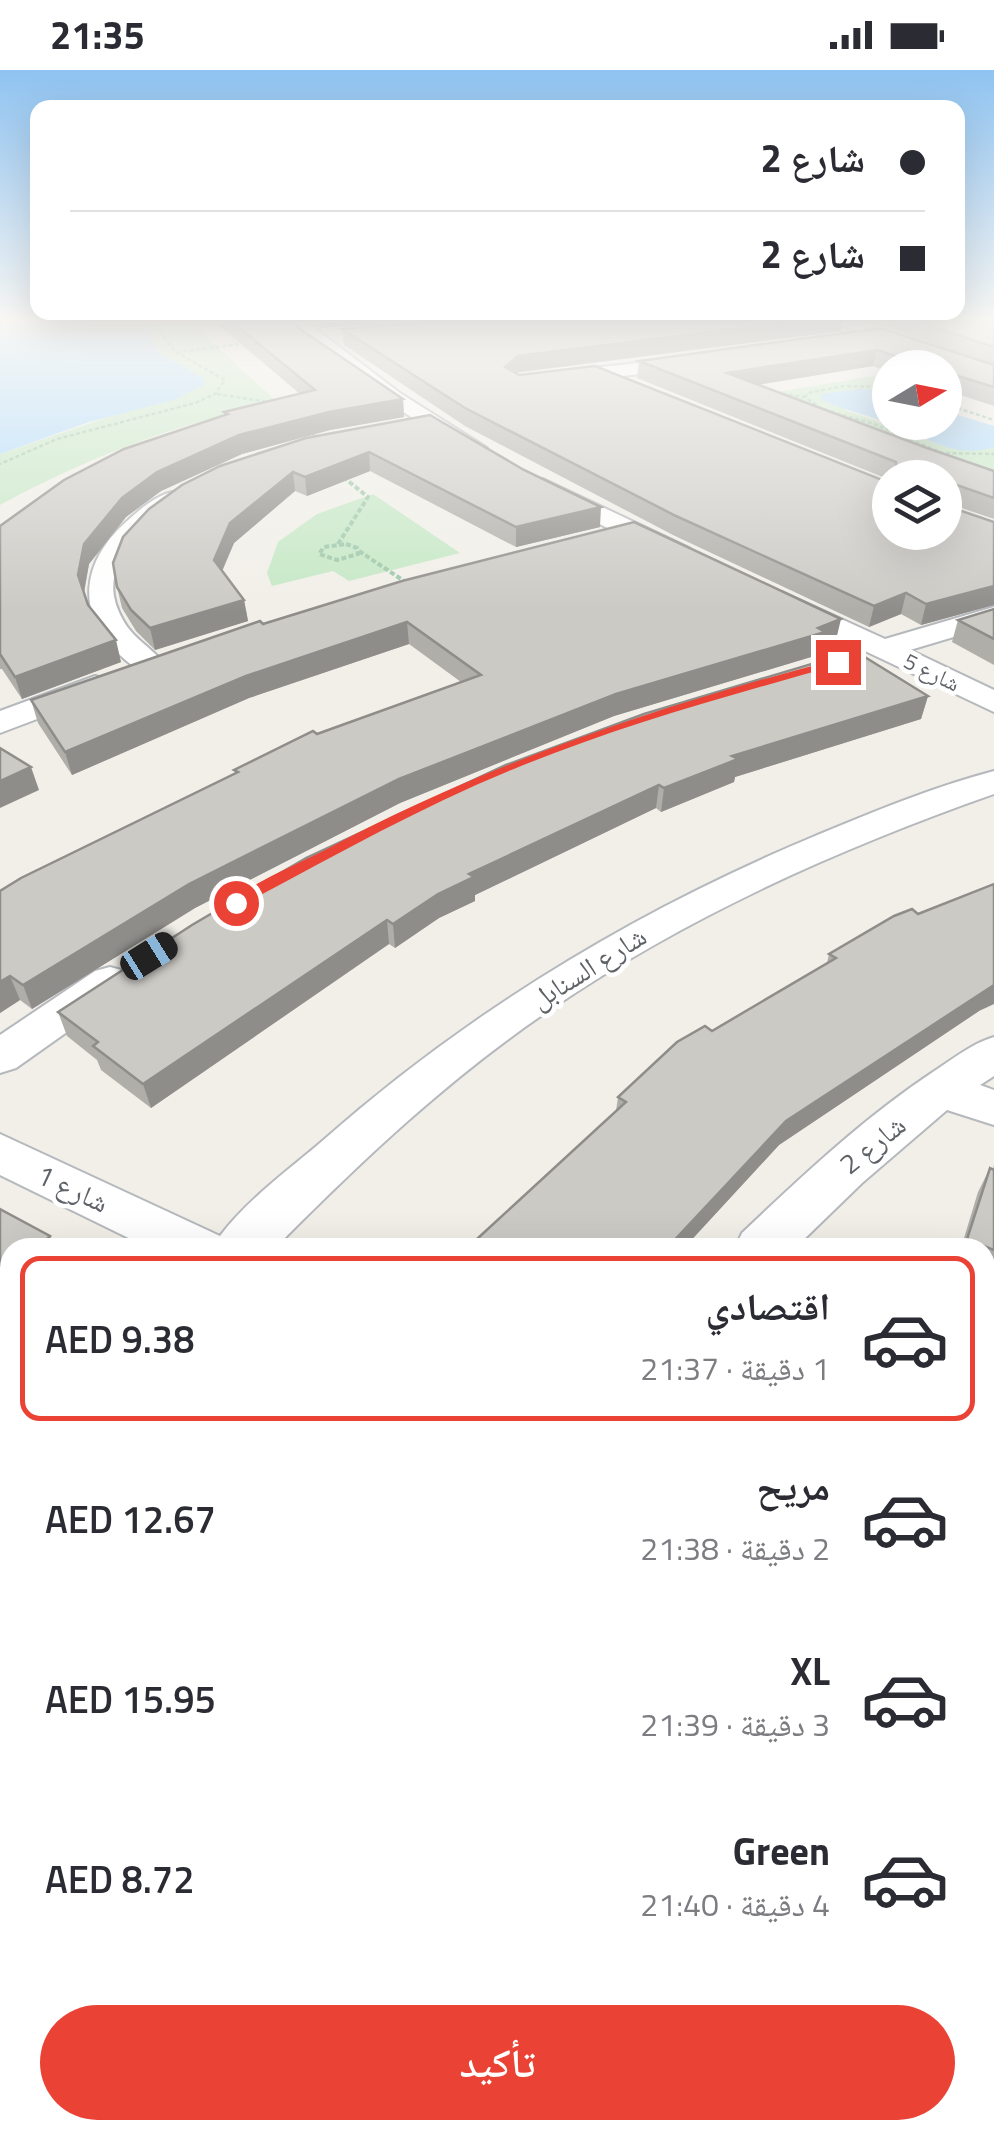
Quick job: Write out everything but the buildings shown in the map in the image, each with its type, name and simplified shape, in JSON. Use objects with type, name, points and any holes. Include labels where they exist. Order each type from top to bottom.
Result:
[{"type":"street","points":[[428,419],[493,458]]},
{"type":"street","points":[[402,427],[433,422]]},
{"type":"street","points":[[520,473],[703,564]]},
{"type":"street","points":[[0,724],[160,662],[122,642],[104,618],[98,585],[110,553],[137,524],[197,486]]},
{"type":"street","points":[[594,538],[631,530]]},
{"type":"street","name":"شارع 5","points":[[766,594],[994,702]]},
{"type":"street","points":[[883,649],[994,616]]},
{"type":"street","name":"شارع السنابل","points":[[250,1238],[313,1176],[474,1041],[624,942],[769,869],[994,782]]},
{"type":"street","points":[[0,1057],[134,966]]},
{"type":"street","name":"شارع 2","points":[[771,1238],[835,1173],[938,1089],[994,1053]]},
{"type":"street","points":[[938,1089],[994,1108]]},
{"type":"street","name":"شارع 1","points":[[0,1154],[179,1238]]},
{"type":"path","points":[[0,464],[57,439],[129,419]]},
{"type":"path","points":[[853,419],[942,453],[994,454]]},
{"type":"path","points":[[302,425],[316,436],[296,441],[307,448]]},
{"type":"path","points":[[338,472],[368,497],[338,544]]},
{"type":"path","points":[[359,551],[337,560],[320,554],[324,547],[353,545],[407,583]]},
{"type":"green space","points":[[104,419],[211,419],[135,443],[0,505],[0,454]]},
{"type":"green space","points":[[842,419],[872,420],[872,429]]},
{"type":"green space","points":[[902,440],[927,440],[978,450],[994,447],[994,473]]},
{"type":"green space","points":[[373,494],[460,553],[349,581],[333,571],[272,586],[267,573],[278,542],[317,514]]},
{"type":"water","points":[[0,419],[102,419],[89,422],[0,454]]},
{"type":"water","points":[[962,419],[994,426],[994,447],[966,451],[928,440],[962,440]]},
{"type":"route","points":[[236,903],[369,832],[516,764],[680,706],[838,662]]}]
